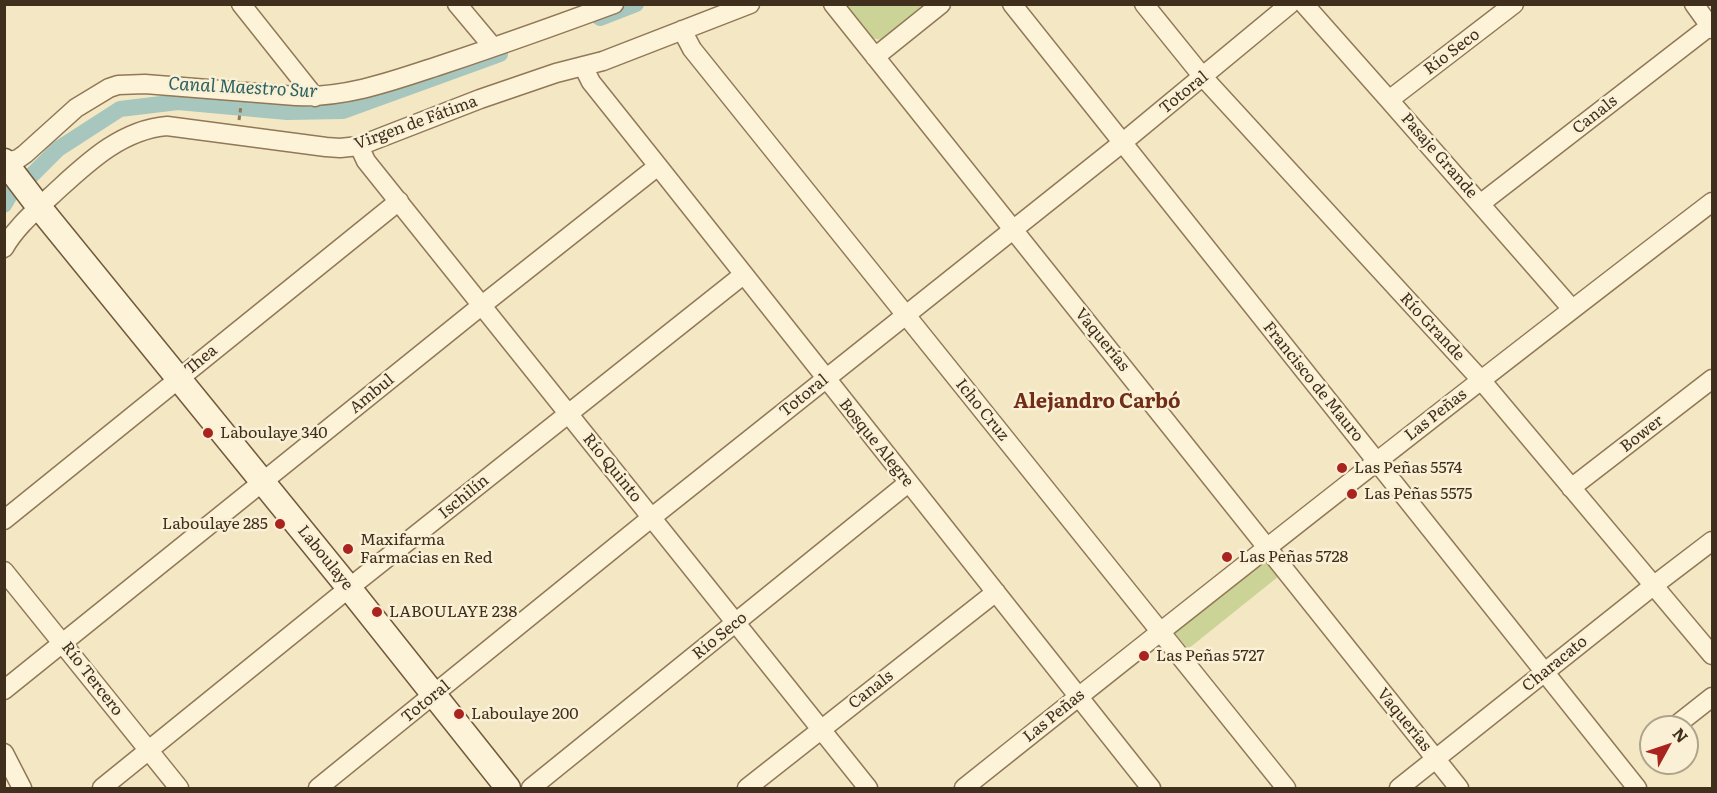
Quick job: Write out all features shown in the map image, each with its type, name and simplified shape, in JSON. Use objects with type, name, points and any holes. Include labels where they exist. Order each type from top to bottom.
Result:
[{"type":"main road","name":"Laboulaye","points":[[5,162],[508,789]]},
{"type":"street","points":[[241,4],[315,97]]},
{"type":"street","points":[[457,4],[493,48]]},
{"type":"street","points":[[5,162],[18,159],[75,108],[118,84],[315,97],[347,93],[493,48],[614,4]]},
{"type":"street","name":"Virgen de Fátima","points":[[4,248],[21,224],[99,153],[146,130],[167,126],[326,147],[359,146],[480,99],[556,73],[603,61],[750,4]]},
{"type":"street","name":"Vaquerías","points":[[833,4],[1459,789]]},
{"type":"street","points":[[875,57],[941,4]]},
{"type":"street","name":"Francisco de Mauro","points":[[1012,4],[1637,789]]},
{"type":"street","name":"Río Grande","points":[[1144,4],[1203,77],[1481,380],[1713,655]]},
{"type":"street","name":"Totoral","points":[[318,789],[651,518],[1122,143],[1290,4]]},
{"type":"street","name":"Pasaje Grande","points":[[1304,4],[1572,309]]},
{"type":"street","name":"Río Seco","points":[[1389,100],[1514,4]]},
{"type":"street","points":[[1694,4],[1711,28]]},
{"type":"street","name":"Canals","points":[[1480,204],[1711,28]]},
{"type":"street","name":"Icho Cruz","points":[[682,30],[692,49],[1286,789]]},
{"type":"street","name":"Bosque Alegre","points":[[583,66],[591,82],[1151,789]]},
{"type":"street","name":"Río Quinto","points":[[359,146],[366,162],[868,789]]},
{"type":"street","name":"Ambul","points":[[4,690],[657,166]]},
{"type":"street","name":"Thea","points":[[4,520],[399,201]]},
{"type":"street","name":"Las Peñas","points":[[964,789],[1481,380],[1713,202]]},
{"type":"street","name":"Ischilín","points":[[102,789],[349,588],[743,275]]},
{"type":"street","name":"Bower","points":[[1571,488],[1713,379]]},
{"type":"street","name":"Río Seco","points":[[531,789],[908,483]]},
{"type":"street","name":"Characato","points":[[1399,789],[1653,586],[1713,541]]},
{"type":"street","name":"Río Tercero","points":[[4,571],[179,789]]},
{"type":"street","name":"Canals","points":[[747,789],[996,592]]},
{"type":"street","points":[[1689,715],[1713,697]]},
{"type":"street","points":[[4,753],[22,789]]},
{"type":"path","points":[[237,135],[243,92]]},
{"type":"green space","points":[[843,5],[923,5],[882,40],[870,38]]},
{"type":"green space","points":[[1267,561],[1279,576],[1188,649],[1175,633]]},
{"type":"waterway","name":"Canal Maestro Sur","points":[[600,18],[636,4]]},
{"type":"waterway","name":"Canal Maestro Sur","points":[[32,175],[58,149],[120,109],[178,102],[287,112],[343,111],[500,54]]},
{"type":"waterway","name":"Canal Maestro Sur","points":[[4,205],[11,193]]},
{"type":"place","name":"Laboulaye 340","points":[[208,433]]},
{"type":"place","name":"Las Peñas 5574","points":[[1342,468]]},
{"type":"place","name":"Las Peñas 5575","points":[[1352,494]]},
{"type":"place","name":"Laboulaye 285","points":[[280,524]]},
{"type":"place","name":"Maxifarma Farmacias en Red","points":[[348,549]]},
{"type":"place","name":"Las Peñas 5728","points":[[1227,557]]},
{"type":"place","name":"LABOULAYE 238","points":[[377,612]]},
{"type":"place","name":"Las Peñas 5727","points":[[1144,656]]},
{"type":"place","name":"Laboulaye 200","points":[[459,714]]},
{"type":"district","name":"Alejandro Carbó","points":[[1097,402]]}]
